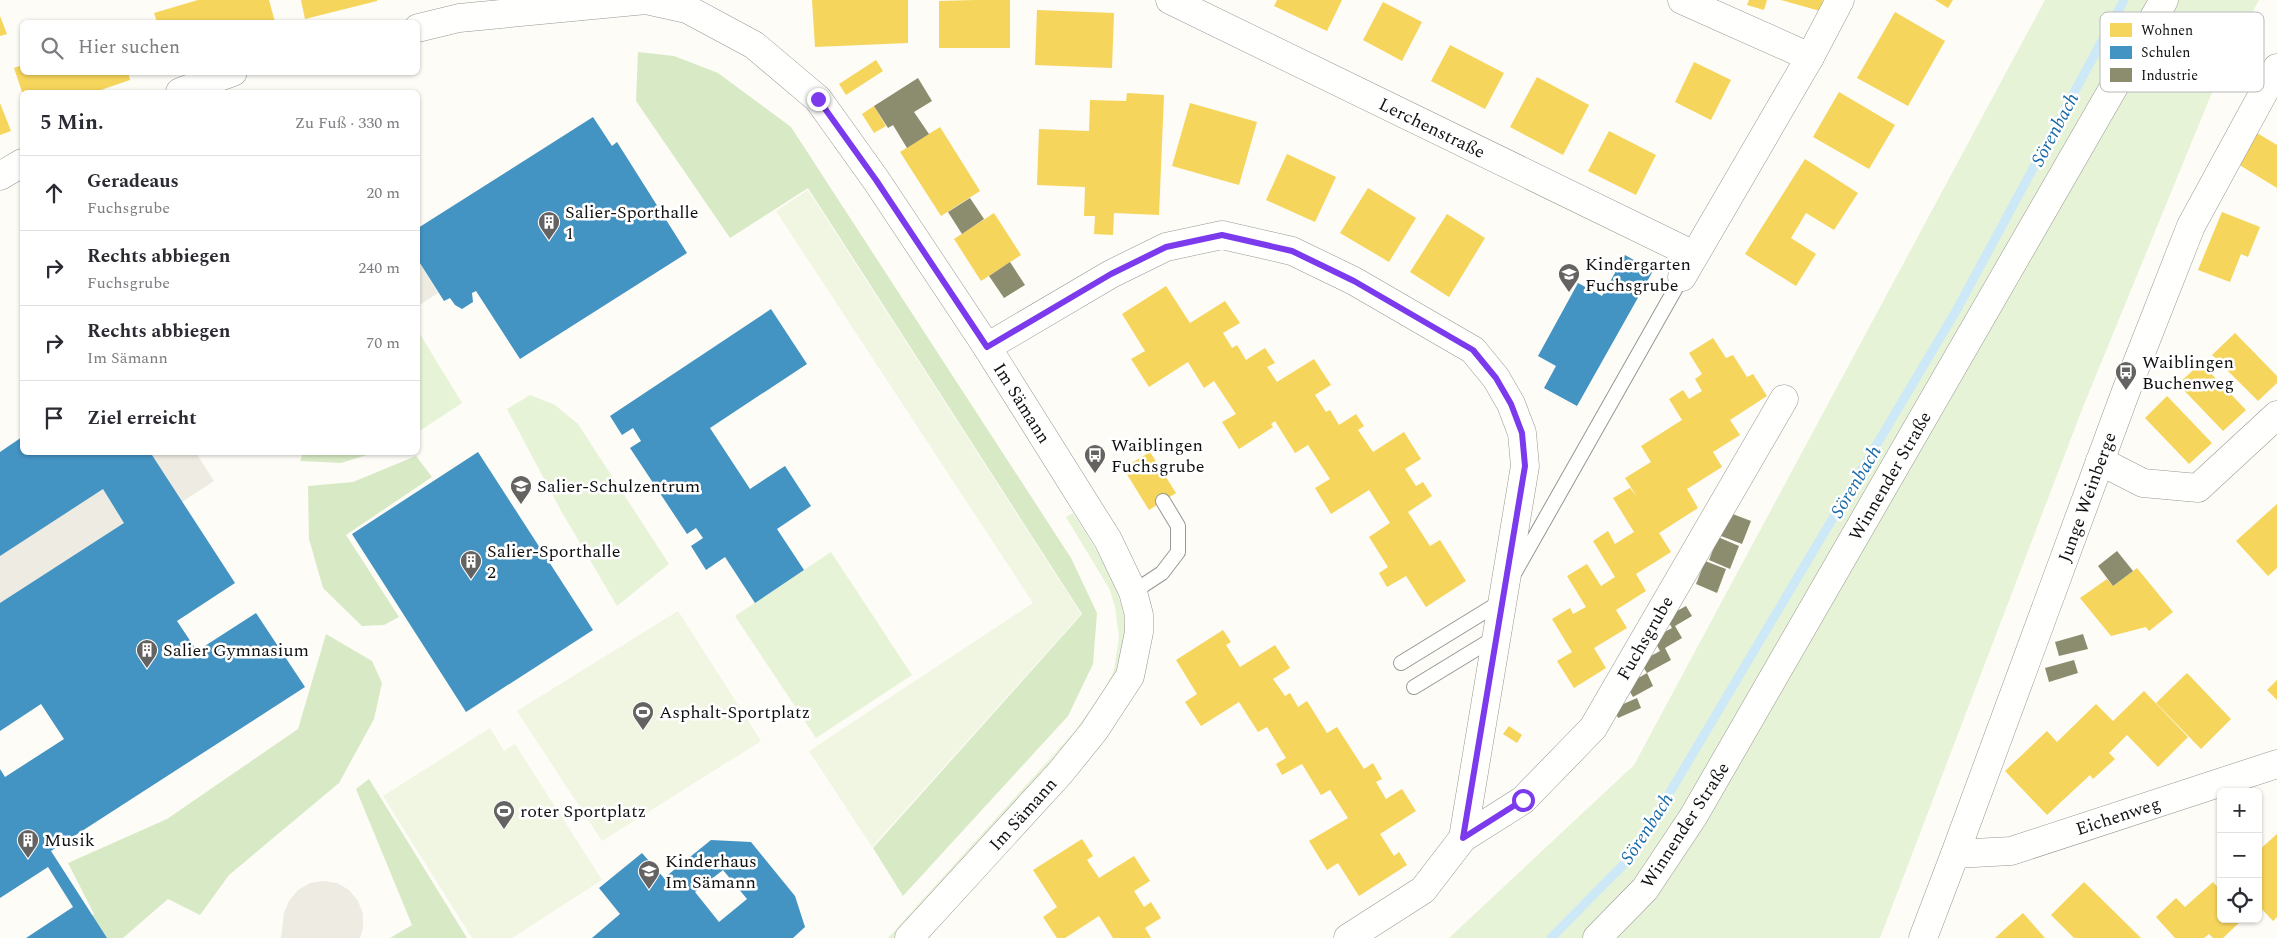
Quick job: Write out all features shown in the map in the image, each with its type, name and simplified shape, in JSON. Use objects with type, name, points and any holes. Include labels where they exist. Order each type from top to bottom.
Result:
[{"type":"street","name":"Im Sämann","points":[[420,28],[460,18],[646,0],[692,4],[754,44],[818,99],[876,180],[987,347],[1108,540],[1133,592],[1139,614],[1139,632],[1130,676],[1094,731],[1060,773],[909,938]]},
{"type":"street","name":"Lerchenstraße","points":[[1170,0],[1688,266]]},
{"type":"street","points":[[1682,0],[1810,57]]},
{"type":"street","points":[[1688,266],[1810,57],[1840,0]]},
{"type":"street","name":"Winnender Straße","points":[[2157,12],[2164,0]]},
{"type":"street","name":"Junge Weinberge","points":[[2264,92],[2277,68]]},
{"type":"street","points":[[185,90],[225,75]]},
{"type":"street","name":"Winnender Straße","points":[[1597,938],[1645,889],[1693,818],[2111,92]]},
{"type":"street","name":"Junge Weinberge","points":[[1923,938],[2100,462],[2191,226],[2264,92]]},
{"type":"street","points":[[0,176],[20,164]]},
{"type":"street","name":"Fuchsgrube","points":[[987,347],[1111,274],[1166,247],[1222,235],[1292,251],[1354,281],[1473,350],[1496,378],[1511,404],[1522,433],[1525,466],[1463,838]]},
{"type":"street","name":"Fuchsgrube","points":[[1348,938],[1423,890],[1463,838],[1523,800],[1593,728],[1784,400]]},
{"type":"street","points":[[2100,462],[2143,483],[2198,488],[2277,415]]},
{"type":"street","name":"Eichenweg","points":[[1955,854],[2011,851],[2277,764]]},
{"type":"lane","points":[[1401,663],[1503,596],[1688,266]]},
{"type":"lane","points":[[1133,592],[1162,573],[1178,552],[1178,526],[1163,501]]},
{"type":"lane","points":[[1414,687],[1496,636]]},
{"type":"green space","points":[[2045,0],[2259,0],[2253,12],[2100,12],[2100,92],[2212,92],[2083,407],[1880,938],[1449,938],[1634,765]]},
{"type":"green space","points":[[638,52],[674,56],[718,73],[791,127],[1071,558],[1097,613],[1093,664],[1068,716],[903,896],[873,848],[1082,614],[808,188],[730,238],[636,101]]},
{"type":"green space","points":[[808,190],[1081,614],[872,847],[809,751],[1033,603],[776,211]]},
{"type":"green space","points":[[420,334],[462,403],[420,431]]},
{"type":"green space","points":[[530,395],[555,405],[578,424],[669,564],[617,606],[560,509],[507,409]]},
{"type":"green space","points":[[302,455],[367,455],[341,463],[300,461]]},
{"type":"green space","points":[[416,456],[432,477],[346,535],[399,617],[384,625],[362,626],[323,588],[309,539],[308,486],[353,482]]},
{"type":"green space","points":[[1073,513],[1107,569],[1123,610],[1126,631],[1125,652],[1119,674],[1096,714],[899,938],[888,938],[1075,731],[1106,687],[1114,670],[1119,637],[1115,607],[1110,590],[1066,517]]},
{"type":"green space","points":[[831,552],[912,675],[816,738],[735,616]]},
{"type":"green space","name":"Asphalt-Sportplatz","points":[[678,611],[761,741],[602,841],[517,711]]},
{"type":"green space","points":[[326,634],[372,661],[382,683],[374,719],[339,783],[229,875],[200,915],[168,899],[123,938],[58,938],[94,914],[68,863],[167,819],[298,729]]},
{"type":"green space","name":"roter Sportplatz","points":[[490,728],[504,751],[515,744],[602,880],[512,938],[472,938],[383,796]]},
{"type":"green space","points":[[369,779],[467,938],[390,938],[412,925],[356,789]]},
{"type":"shaded area","points":[[420,263],[438,293],[420,305]]},
{"type":"shaded area","points":[[113,455],[197,455],[214,481],[0,621],[0,528]]},
{"type":"shaded area","points":[[323,881],[337,883],[349,890],[358,901],[363,914],[363,928],[360,938],[281,938],[284,913],[289,901],[298,890],[310,883]]},
{"type":"building: Wohnen","points":[[198,0],[269,0],[274,20],[156,20],[154,13]]},
{"type":"building: Wohnen","points":[[301,0],[377,0],[377,1],[305,19]]},
{"type":"building: Wohnen","points":[[812,0],[908,0],[908,43],[815,47]]},
{"type":"building: Wohnen","points":[[1010,0],[1010,48],[939,48],[939,1]]},
{"type":"building: Wohnen","points":[[1277,0],[1342,0],[1327,31],[1274,6]]},
{"type":"building: Wohnen","points":[[1749,0],[1767,0],[1764,10],[1747,5]]},
{"type":"building: Wohnen","points":[[1781,0],[1823,0],[1820,11]]},
{"type":"building: Wohnen","points":[[1935,0],[1953,0],[1948,8]]},
{"type":"building: Wohnen","points":[[1383,2],[1422,22],[1402,61],[1363,40]]},
{"type":"building: Wohnen","points":[[1037,10],[1114,13],[1112,68],[1035,65]]},
{"type":"building: Wohnen","points":[[1895,12],[1945,41],[1908,106],[1857,78]]},
{"type":"building: Wohnen","points":[[0,16],[7,34],[0,36]]},
{"type":"building: Wohnen","points":[[1450,45],[1504,73],[1485,109],[1431,81]]},
{"type":"building: Wohnen","points":[[876,60],[883,71],[846,95],[839,84]]},
{"type":"building: Wohnen","points":[[1694,62],[1731,80],[1711,120],[1675,102]]},
{"type":"building: Wohnen","points":[[20,66],[20,75],[129,75],[130,80],[101,90],[21,90],[14,68]]},
{"type":"building: Wohnen","points":[[1537,77],[1589,105],[1563,155],[1510,127]]},
{"type":"building: Wohnen","points":[[1839,92],[1895,125],[1869,169],[1813,137]]},
{"type":"building: Wohnen","points":[[1127,93],[1164,95],[1159,215],[1114,213],[1113,235],[1094,234],[1095,216],[1084,216],[1085,187],[1037,185],[1039,129],[1089,131],[1090,100],[1126,101]]},
{"type":"building: Wohnen","points":[[0,103],[11,131],[0,135]]},
{"type":"building: Wohnen","points":[[1190,103],[1257,122],[1239,185],[1172,166]]},
{"type":"building: Wohnen","points":[[874,106],[886,126],[874,133],[862,114]]},
{"type":"building: Wohnen","points":[[940,127],[980,191],[941,216],[900,152]]},
{"type":"building: Wohnen","points":[[2252,130],[2277,145],[2277,188],[2233,161]]},
{"type":"building: Wohnen","points":[[1609,131],[1656,155],[1636,195],[1588,171]]},
{"type":"building: Wohnen","points":[[1287,154],[1336,177],[1315,222],[1266,200]]},
{"type":"building: Wohnen","points":[[1805,159],[1858,193],[1834,230],[1806,213],[1791,238],[1816,254],[1796,286],[1745,254]]},
{"type":"building: Wohnen","points":[[1368,188],[1416,218],[1389,262],[1340,233]]},
{"type":"building: Wohnen","points":[[2222,212],[2260,227],[2248,257],[2241,254],[2230,282],[2198,270]]},
{"type":"building: Wohnen","points":[[994,213],[1021,255],[981,281],[954,239]]},
{"type":"building: Wohnen","points":[[1447,214],[1485,238],[1449,297],[1410,272]]},
{"type":"building: Wohnen","points":[[1166,286],[1190,323],[1225,301],[1240,323],[1223,333],[1232,348],[1237,345],[1246,360],[1265,348],[1275,363],[1267,367],[1277,382],[1314,359],[1331,385],[1315,395],[1326,412],[1330,410],[1339,425],[1356,414],[1364,426],[1358,430],[1373,452],[1404,432],[1421,459],[1405,469],[1416,486],[1423,482],[1432,496],[1408,512],[1430,546],[1440,540],[1466,581],[1426,607],[1406,576],[1387,587],[1379,573],[1388,567],[1369,537],[1390,523],[1369,490],[1331,514],[1315,488],[1330,479],[1308,445],[1295,453],[1275,421],[1271,424],[1273,427],[1239,449],[1222,422],[1236,414],[1214,381],[1204,388],[1188,362],[1149,387],[1131,359],[1145,351],[1122,314]]},
{"type":"building: Wohnen","points":[[2235,333],[2277,376],[2277,383],[2258,401],[2212,355]]},
{"type":"building: Wohnen","points":[[1713,338],[1726,358],[1733,355],[1747,377],[1753,374],[1767,396],[1730,420],[1740,435],[1713,452],[1722,467],[1687,489],[1698,508],[1659,533],[1671,552],[1636,574],[1646,591],[1616,610],[1627,628],[1594,648],[1606,668],[1574,688],[1557,661],[1572,652],[1552,619],[1570,608],[1573,614],[1586,607],[1567,576],[1587,564],[1601,586],[1615,577],[1593,541],[1608,531],[1615,544],[1634,532],[1613,498],[1630,488],[1637,497],[1625,478],[1651,462],[1641,446],[1682,420],[1669,399],[1683,390],[1689,399],[1702,391],[1695,379],[1702,374],[1689,353]]},
{"type":"building: Wohnen","points":[[2201,363],[2246,410],[2223,431],[2178,384]]},
{"type":"building: Wohnen","points":[[2167,396],[2212,443],[2189,464],[2145,418]]},
{"type":"building: Wohnen","points":[[1150,452],[1176,493],[1149,510],[1123,468]]},
{"type":"building: Wohnen","points":[[2277,504],[2277,568],[2268,576],[2236,541]]},
{"type":"building: Wohnen","points":[[2137,568],[2173,612],[2149,631],[2146,627],[2111,636],[2080,598],[2107,579],[2113,586]]},
{"type":"building: Wohnen","points":[[1223,630],[1231,642],[1226,645],[1240,667],[1275,645],[1290,668],[1273,679],[1285,696],[1290,693],[1298,707],[1307,701],[1327,733],[1337,727],[1364,769],[1373,763],[1382,779],[1376,782],[1386,799],[1402,789],[1416,811],[1380,834],[1394,856],[1399,852],[1407,865],[1359,896],[1338,863],[1327,870],[1309,841],[1348,818],[1330,790],[1321,795],[1302,764],[1282,775],[1276,764],[1286,758],[1267,727],[1258,732],[1239,702],[1201,726],[1185,702],[1197,694],[1176,660]]},
{"type":"building: Wohnen","points":[[2187,673],[2231,719],[2201,749],[2156,703]]},
{"type":"building: Wohnen","points":[[2277,680],[2277,700],[2267,690]]},
{"type":"building: Wohnen","points":[[2144,691],[2188,737],[2158,767],[2127,735],[2109,753],[2115,759],[2093,779],[2090,775],[2047,815],[2005,771],[2047,731],[2057,742],[2096,704],[2113,721]]},
{"type":"building: Wohnen","points":[[1509,726],[1522,735],[1517,743],[1503,734]]},
{"type":"building: Wohnen","points":[[2277,834],[2277,917],[2273,921],[2262,909],[2262,847]]},
{"type":"building: Wohnen","points":[[1082,839],[1093,856],[1087,860],[1099,878],[1134,856],[1150,881],[1134,891],[1144,907],[1151,902],[1161,918],[1145,928],[1151,938],[1113,938],[1099,916],[1065,938],[1057,938],[1043,917],[1057,907],[1033,870]]},
{"type":"building: Wohnen","points":[[2084,882],[2141,938],[2074,938],[2051,915]]},
{"type":"building: Wohnen","points":[[2213,882],[2217,886],[2217,923],[2239,923],[2223,938],[2213,938],[2209,934],[2204,938],[2175,938],[2156,917],[2176,898],[2185,907]]},
{"type":"building: Wohnen","points":[[2023,913],[2045,938],[1995,938],[2006,928]]},
{"type":"building: Schulen","name":"Salier-Sporthalle 1","points":[[593,117],[612,146],[617,142],[687,253],[520,359],[476,291],[472,293],[473,302],[462,309],[455,305],[450,298],[444,301],[420,263],[420,227]]},
{"type":"building: Schulen","name":"Kindergarten Fuchsgrube","points":[[1625,255],[1653,271],[1577,406],[1544,388],[1556,366],[1538,356],[1578,283],[1602,296]]},
{"type":"building: Schulen","points":[[771,309],[807,364],[710,428],[750,489],[785,466],[811,506],[777,529],[804,570],[755,603],[725,557],[706,570],[691,546],[703,538],[696,528],[687,534],[630,448],[641,441],[633,428],[622,435],[610,416]]},
{"type":"building: Schulen","name":"Salier Gymnasium","points":[[20,438],[20,455],[152,455],[235,583],[177,621],[197,651],[256,613],[305,687],[51,851],[107,938],[26,938],[73,907],[48,867],[0,898],[0,769],[5,777],[64,739],[41,704],[0,731],[0,603],[124,523],[103,489],[0,556],[0,452]]},
{"type":"building: Schulen","name":"Salier-Sporthalle 2","points":[[478,452],[593,630],[466,712],[352,534]]},
{"type":"building: Schulen","name":"Kinderhaus Im Sämann","points":[[711,840],[751,842],[795,896],[805,927],[793,938],[592,938],[620,914],[599,888],[642,853],[664,878]],"holes":[[[723,870],[747,899],[719,922],[695,892]]]},
{"type":"building: Industrie","points":[[918,78],[932,101],[914,112],[929,134],[907,148],[893,125],[888,128],[874,106]]},
{"type":"building: Industrie","points":[[970,198],[984,219],[962,234],[948,212]]},
{"type":"building: Industrie","points":[[1010,262],[1025,285],[1004,298],[989,276]]},
{"type":"building: Industrie","points":[[1730,513],[1751,521],[1742,544],[1721,536]]},
{"type":"building: Industrie","points":[[1718,537],[1739,546],[1730,569],[1709,560]]},
{"type":"building: Industrie","points":[[2117,551],[2133,571],[2113,586],[2098,566]]},
{"type":"building: Industrie","points":[[1705,561],[1726,569],[1717,593],[1696,584]]},
{"type":"building: Industrie","points":[[1686,606],[1692,616],[1675,626],[1682,638],[1665,648],[1671,660],[1647,673],[1640,662],[1660,651],[1653,638],[1672,628],[1666,617]]},
{"type":"building: Industrie","points":[[2083,634],[2088,649],[2059,656],[2055,642]]},
{"type":"building: Industrie","points":[[2074,660],[2078,673],[2049,682],[2045,668]]},
{"type":"building: Industrie","points":[[1647,673],[1653,686],[1633,697],[1626,685]]},
{"type":"building: Industrie","points":[[1637,698],[1641,708],[1618,718],[1614,708]]},
{"type":"waterway","name":"Sörenbach","points":[[2118,12],[2124,0]]},
{"type":"waterway","name":"Sörenbach","points":[[1551,938],[1632,856],[1956,311],[2100,44]]},
{"type":"place","name":"Salier-Sporthalle 1","points":[[549,241]]},
{"type":"place","name":"Kindergarten Fuchsgrube","points":[[1569,293]]},
{"type":"place","name":"Waiblingen Buchenweg","points":[[2126,391]]},
{"type":"place","name":"Waiblingen Fuchsgrube","points":[[1095,474]]},
{"type":"place","name":"Salier-Schulzentrum","points":[[521,505]]},
{"type":"place","name":"Salier-Sporthalle 2","points":[[471,580]]},
{"type":"place","name":"Salier Gymnasium","points":[[147,669]]},
{"type":"place","name":"Asphalt-Sportplatz","points":[[643,731]]},
{"type":"place","name":"roter Sportplatz","points":[[504,830]]},
{"type":"place","name":"Musik","points":[[28,859]]},
{"type":"place","name":"Kinderhaus Im Sämann","points":[[649,890]]},
{"type":"route","points":[[818,99],[876,180],[987,347],[1111,274],[1166,247],[1222,235],[1292,251],[1354,281],[1473,350],[1496,378],[1511,404],[1522,433],[1525,466],[1463,838],[1523,800]]}]
